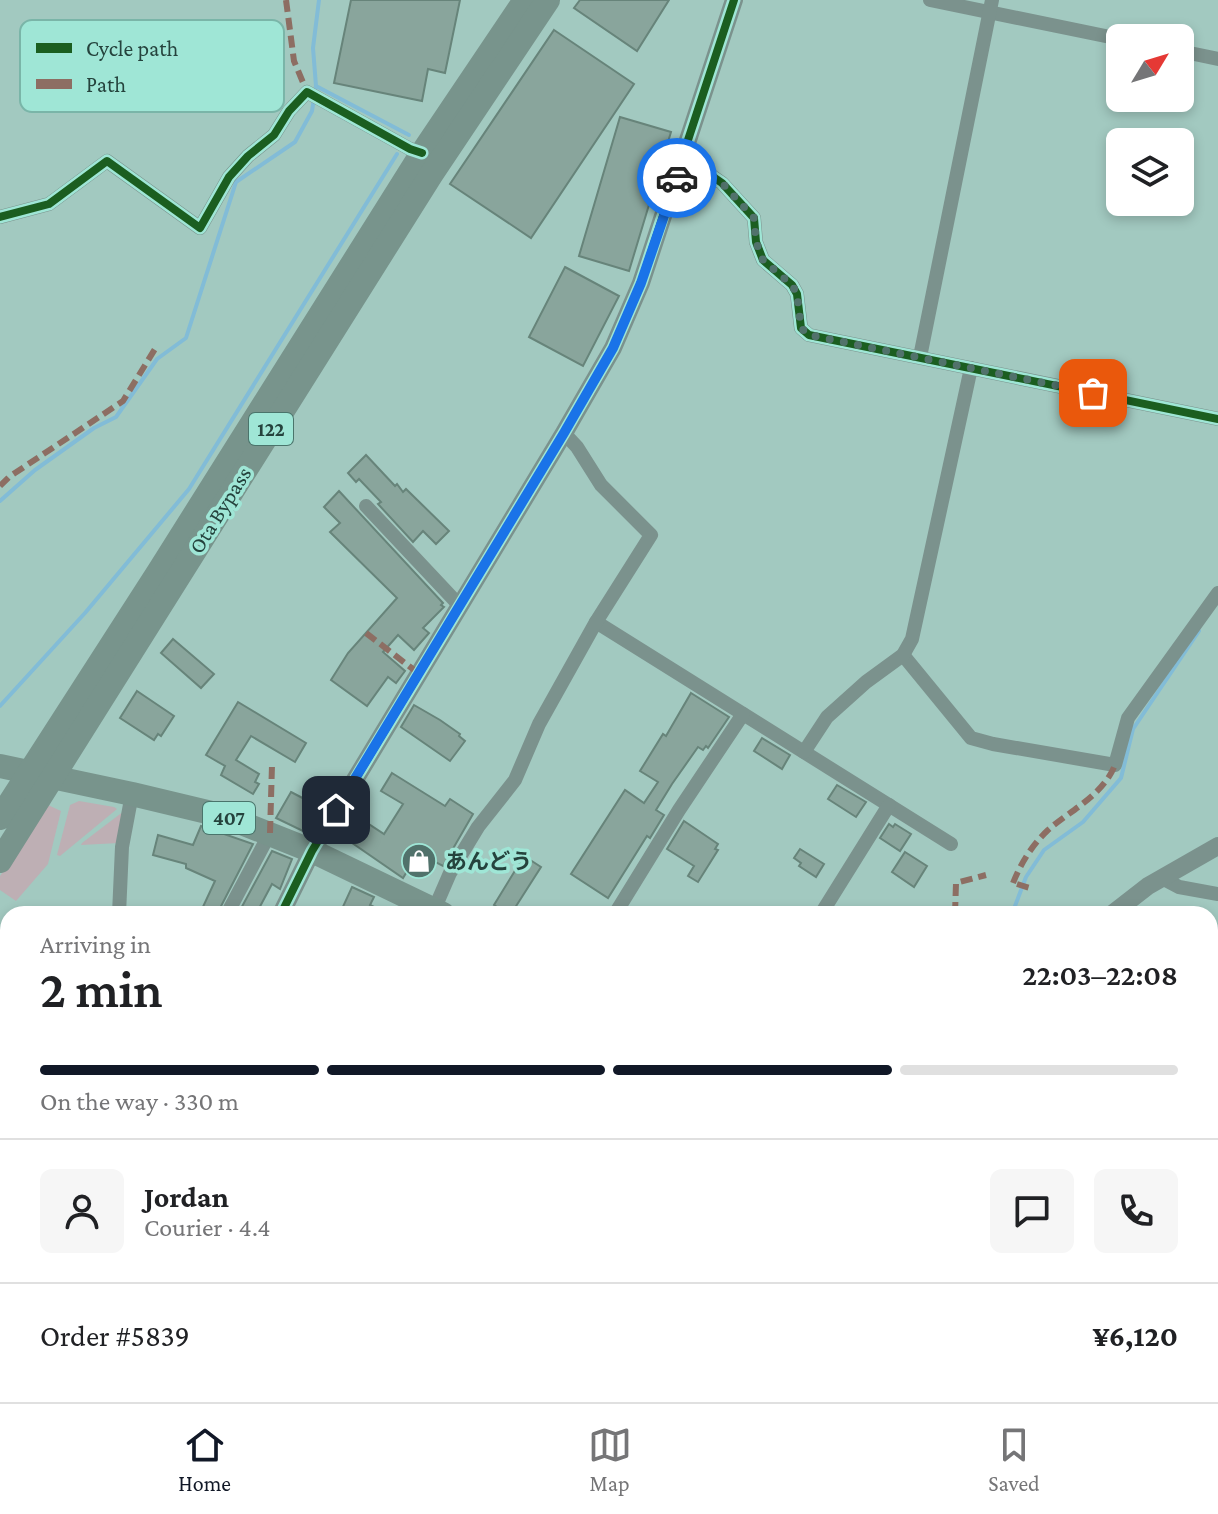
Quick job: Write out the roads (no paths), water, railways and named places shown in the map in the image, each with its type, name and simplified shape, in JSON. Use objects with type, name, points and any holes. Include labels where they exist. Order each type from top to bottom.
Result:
[{"type":"highway","name":"Ota Bypass","points":[[0,818],[422,153],[525,0]]},
{"type":"highway","name":"Ota Bypass","points":[[0,861],[431,175],[548,0]]},
{"type":"highway","name":"407","points":[[0,766],[224,816],[312,851],[421,906]]},
{"type":"street","points":[[285,906],[312,851],[613,348],[632,305],[684,157],[734,0]]},
{"type":"street","points":[[930,0],[991,6],[1106,35]]},
{"type":"street","points":[[920,357],[991,6]]},
{"type":"street","points":[[1194,54],[1218,59]]},
{"type":"street","points":[[0,217],[49,204],[107,161],[200,228],[229,177],[274,135],[289,111],[307,92],[422,153]]},
{"type":"street","points":[[684,157],[722,183],[754,218],[756,242],[763,260],[792,285],[797,294],[801,328],[805,332],[1218,419]]},
{"type":"street","points":[[804,752],[827,717],[903,655],[912,639],[971,368]]},
{"type":"street","points":[[434,906],[478,827],[515,780],[539,724],[596,622],[651,535],[601,485],[577,447],[564,433]]},
{"type":"street","points":[[366,506],[459,605]]},
{"type":"street","points":[[903,655],[971,738],[1115,765],[1128,718],[1218,593]]},
{"type":"street","points":[[596,622],[951,844]]},
{"type":"street","points":[[620,906],[743,714]]},
{"type":"street","points":[[119,906],[122,847],[132,794]]},
{"type":"street","points":[[826,906],[889,805]]},
{"type":"street","points":[[231,906],[270,833]]},
{"type":"street","points":[[1123,906],[1162,878],[1218,846]]},
{"type":"street","points":[[1162,878],[1179,887],[1218,894]]},
{"type":"waterway","points":[[0,501],[35,470],[94,428],[116,417],[157,359],[186,338],[236,182],[295,142],[312,111],[316,86],[313,48],[319,0]]},
{"type":"waterway","points":[[316,86],[409,135]]},
{"type":"waterway","points":[[0,706],[85,613],[189,489],[397,154]]},
{"type":"waterway","points":[[1015,906],[1026,877],[1044,850],[1083,822],[1121,778],[1133,729],[1199,631]]},
{"type":"place","name":"あんどう","points":[[419,861]]}]
